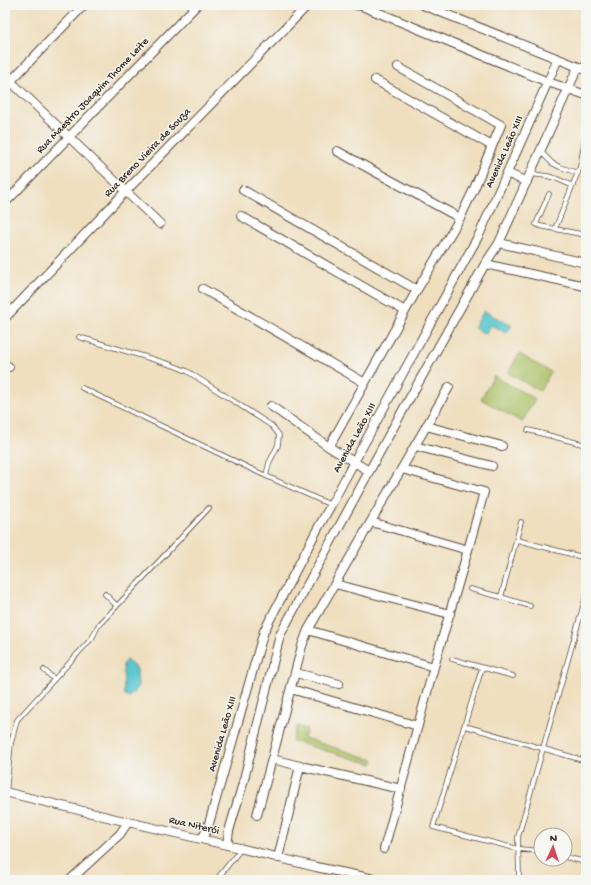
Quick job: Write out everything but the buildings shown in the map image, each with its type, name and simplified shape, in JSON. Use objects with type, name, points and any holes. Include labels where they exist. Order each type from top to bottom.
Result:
[{"type":"street","points":[[84,5],[7,82],[160,224]]},
{"type":"street","name":"Rua Maestro Joaquim Thome Leite","points":[[5,203],[197,5]]},
{"type":"street","name":"Rua Breno Vieira de Souza","points":[[5,318],[126,191],[308,5]]},
{"type":"street","points":[[360,5],[548,82],[586,95]]},
{"type":"street","points":[[227,845],[229,831],[243,783],[280,636],[369,471],[498,243],[568,89],[582,68],[423,5]]},
{"type":"street","name":"Avenida Leão XIII","points":[[202,839],[208,827],[264,631],[318,528],[332,505],[354,462],[480,233],[558,59]]},
{"type":"street","points":[[330,447],[417,290],[460,218],[501,125],[398,67]]},
{"type":"street","points":[[375,80],[492,146]]},
{"type":"street","points":[[337,151],[460,218]]},
{"type":"street","points":[[507,173],[528,178]]},
{"type":"street","points":[[243,190],[417,290]]},
{"type":"street","points":[[241,216],[406,311]]},
{"type":"street","points":[[498,243],[586,263]]},
{"type":"street","points":[[485,264],[585,286],[586,284]]},
{"type":"street","points":[[203,289],[365,383]]},
{"type":"street","points":[[257,815],[302,646],[308,630],[449,387]]},
{"type":"street","points":[[271,406],[330,447],[369,471]]},
{"type":"street","points":[[426,426],[502,446]]},
{"type":"street","points":[[415,446],[492,466]]},
{"type":"street","points":[[384,849],[484,492],[402,469]]},
{"type":"street","points":[[371,522],[468,550]]},
{"type":"street","points":[[335,584],[450,614]]},
{"type":"street","points":[[308,630],[434,667]]},
{"type":"street","points":[[296,673],[339,684]]},
{"type":"street","points":[[291,689],[418,726]]},
{"type":"street","points":[[272,759],[401,789]]},
{"type":"street","points":[[278,858],[300,766]]},
{"type":"street","name":"Rua Niterói","points":[[5,792],[316,867],[379,880]]},
{"type":"street","points":[[70,880],[120,834],[128,822]]},
{"type":"lane","points":[[555,228],[584,157],[586,132]]},
{"type":"lane","points":[[540,151],[552,163],[578,173]]},
{"type":"lane","points":[[528,178],[551,177],[573,186]]},
{"type":"lane","points":[[549,194],[536,224],[586,235]]},
{"type":"lane","points":[[78,337],[172,364],[187,370],[272,426],[279,435],[278,445],[269,463],[266,476]]},
{"type":"lane","points":[[82,388],[266,476],[332,505]]},
{"type":"lane","points":[[528,430],[586,445]]},
{"type":"lane","points":[[5,792],[11,743],[17,720],[92,638],[98,626],[209,508]]},
{"type":"lane","points":[[502,597],[521,522]]},
{"type":"lane","points":[[517,540],[586,558]]},
{"type":"lane","points":[[470,589],[530,606]]},
{"type":"lane","points":[[105,594],[117,606]]},
{"type":"lane","points":[[518,880],[518,836],[586,596]]},
{"type":"lane","points":[[452,659],[513,676]]},
{"type":"lane","points":[[482,668],[434,827],[518,849],[533,850]]},
{"type":"lane","points":[[44,670],[54,679]]},
{"type":"lane","points":[[465,726],[586,761]]},
{"type":"lane","points":[[5,742],[11,743]]},
{"type":"lane","points":[[216,880],[242,849]]},
{"type":"lane","points":[[573,859],[586,862]]},
{"type":"green space","points":[[519,354],[551,372],[540,391],[508,373]]},
{"type":"green space","points":[[494,376],[535,399],[522,422],[481,399]]},
{"type":"green space","points":[[297,726],[307,729],[304,738],[374,760],[372,764],[292,741]]},
{"type":"water","points":[[484,311],[512,326],[506,333],[491,325],[486,334],[474,328]]},
{"type":"water","points":[[126,660],[137,669],[138,688],[129,697],[124,694],[123,664]]}]
